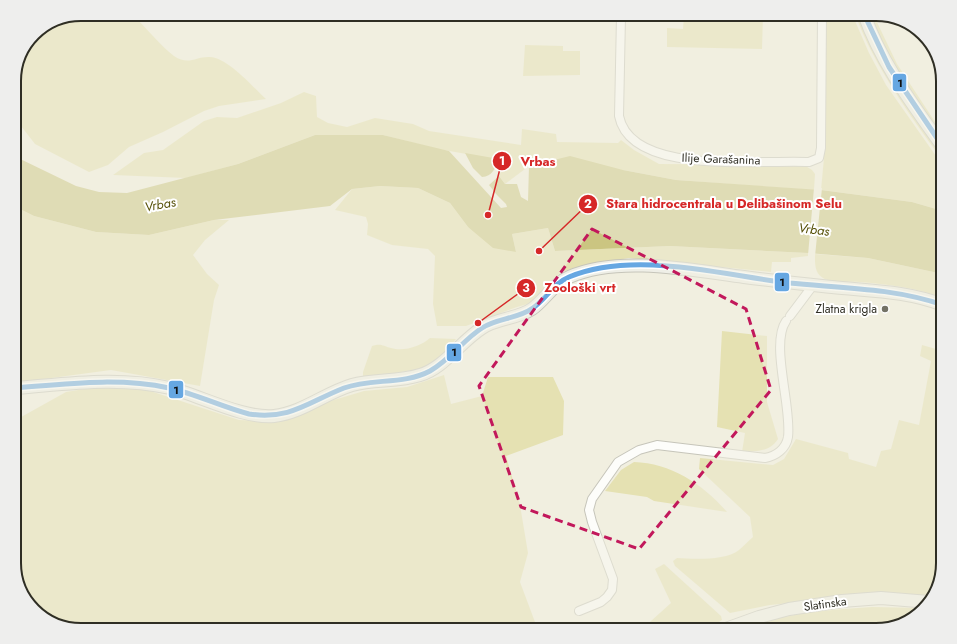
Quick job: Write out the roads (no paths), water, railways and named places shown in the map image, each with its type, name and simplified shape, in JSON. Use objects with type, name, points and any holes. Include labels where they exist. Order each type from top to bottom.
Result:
[{"type":"street","name":"Ilije Garašanina","points":[[621,21],[619,116],[624,131],[638,144],[666,156],[694,161],[812,161],[820,156],[822,21]]},
{"type":"street","points":[[867,21],[883,56],[909,99],[936,137]]},
{"type":"street","points":[[21,387],[110,380],[169,388],[249,414],[275,416],[295,410],[353,385],[408,378],[432,370],[448,358],[459,345],[484,327],[530,310],[548,296],[562,280],[579,273],[636,266],[680,268],[814,284],[884,290],[911,295],[936,303]]},
{"type":"street","points":[[580,611],[601,602],[612,590],[613,579],[589,510],[592,499],[618,462],[639,450],[657,445],[760,458],[773,456],[780,452],[788,436],[781,354],[782,326],[814,284]]},
{"type":"street","name":"Slatinska","points":[[743,623],[759,617],[789,610],[842,601],[881,598],[921,601]]},
{"type":"water","points":[[315,135],[383,135],[449,151],[501,208],[507,207],[506,204],[489,185],[499,176],[505,184],[517,184],[521,197],[528,201],[529,166],[570,156],[623,170],[676,180],[821,190],[912,202],[936,209],[936,273],[868,258],[808,253],[670,246],[555,251],[548,228],[512,234],[516,252],[493,248],[468,227],[450,203],[418,188],[380,186],[352,189],[330,206],[214,220],[149,235],[96,232],[34,216],[21,210],[21,159],[76,186],[99,192],[127,193],[238,164]]},
{"type":"water","points":[[465,153],[499,159],[491,173],[485,177],[482,177],[473,168]]},
{"type":"place","name":"Vrbas","points":[[488,215]]},
{"type":"place","name":"Stara hidrocentrala u Delibašinom Selu","points":[[539,251]]},
{"type":"place","name":"Zlatna krigla","points":[[885,309]]},
{"type":"place","name":"Zoološki vrt","points":[[478,323]]}]
